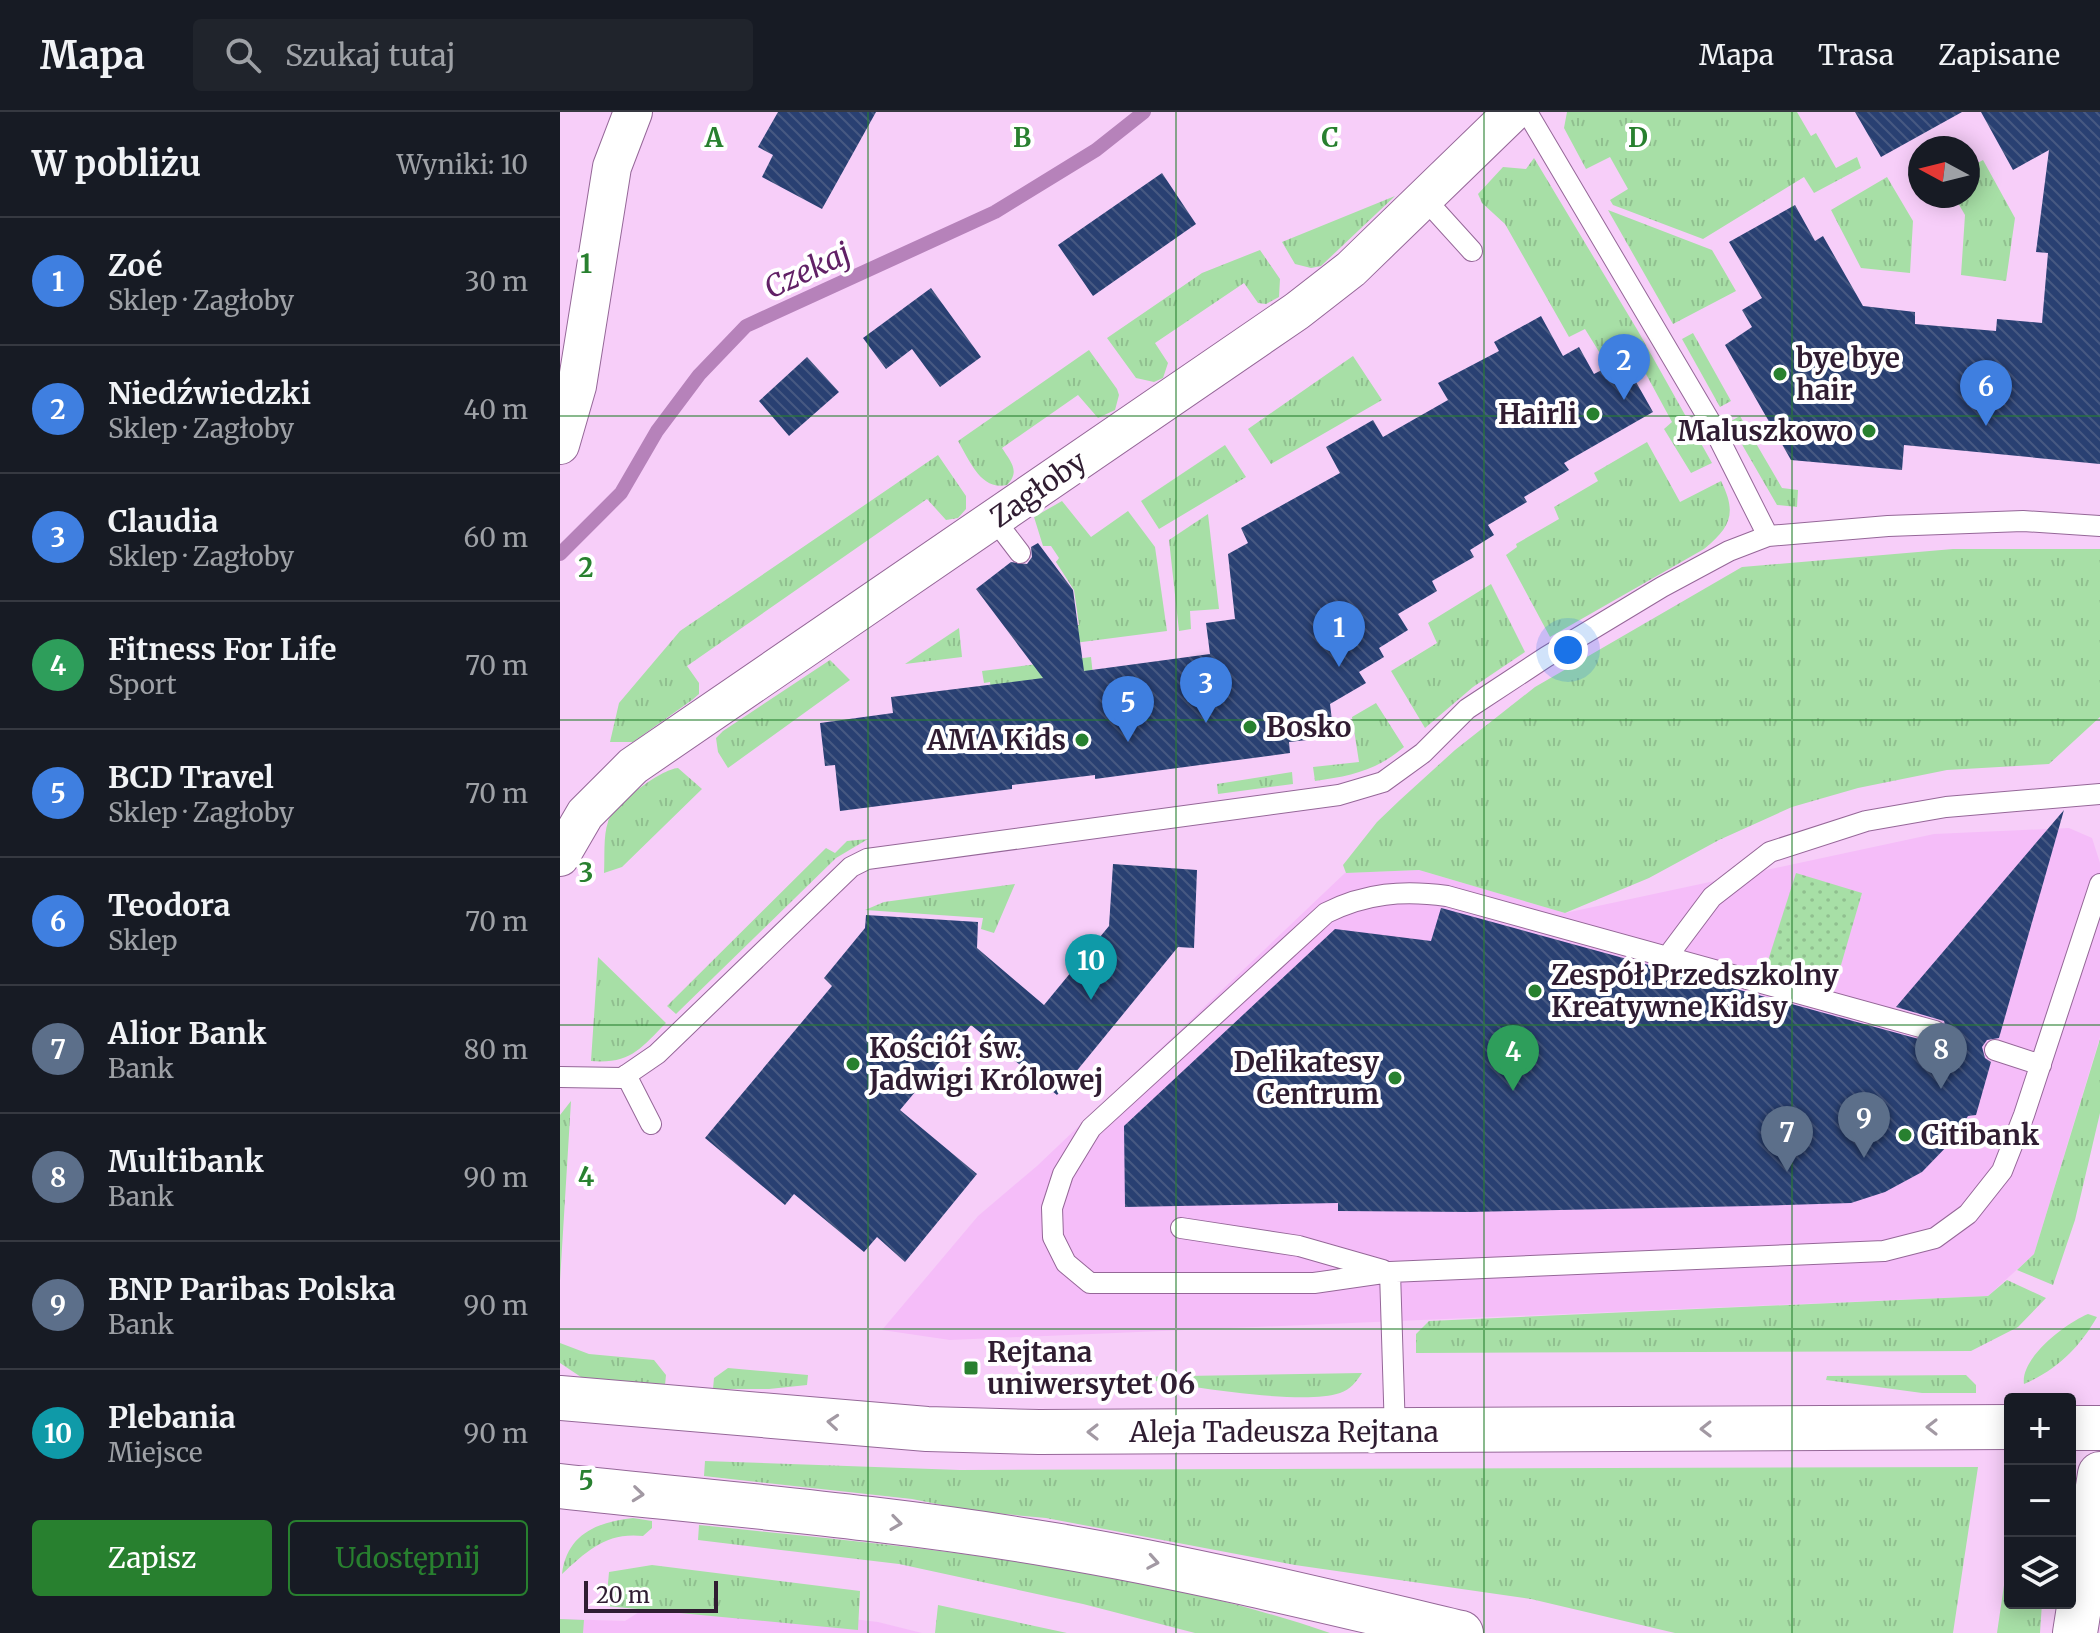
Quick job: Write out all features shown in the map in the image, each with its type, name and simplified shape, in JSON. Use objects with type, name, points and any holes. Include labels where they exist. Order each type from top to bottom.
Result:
[{"type":"main road","name":"Aleja Tadeusza Rejtana","points":[[560,1398],[927,1429],[1395,1432],[2004,1427]]},
{"type":"main road","points":[[2076,1428],[2100,1428]]},
{"type":"main road","points":[[2075,1633],[2100,1474]]},
{"type":"main road","points":[[560,1486],[884,1521],[1050,1544],[1171,1566],[1461,1633]]},
{"type":"street","points":[[560,445],[577,386],[612,167],[633,112]]},
{"type":"street","name":"Zagłoby","points":[[560,857],[585,814],[633,766],[1297,311],[1351,269],[1513,112]]},
{"type":"lane","points":[[1527,112],[1711,423],[1768,536]]},
{"type":"lane","points":[[1424,198],[1472,251]]},
{"type":"lane","points":[[994,519],[1020,553]]},
{"type":"lane","points":[[560,1077],[626,1075],[657,1054],[851,867],[867,859],[1339,795],[1383,782],[1423,753],[1467,709],[1546,657],[1662,587],[1729,551],[1768,536],[1888,526],[2008,522],[2100,526]]},
{"type":"lane","points":[[1667,957],[1712,897],[1770,852],[1866,821],[1932,809],[2100,794]]},
{"type":"lane","points":[[1935,1031],[1447,896],[1380,894],[1354,899],[1326,913],[1091,1128],[1063,1174],[1052,1208],[1053,1237],[1066,1263],[1090,1283],[1314,1283],[1390,1272],[1884,1251],[1935,1238],[1968,1214],[2002,1171],[2041,1065],[2100,884]]},
{"type":"lane","points":[[1995,1050],[2041,1065]]},
{"type":"lane","points":[[626,1075],[651,1124]]},
{"type":"lane","points":[[1181,1228],[1299,1246],[1390,1272]]},
{"type":"lane","points":[[1390,1272],[1395,1432]]},
{"type":"shaded area","points":[[2069,828],[2092,838],[2100,863],[2100,1037],[2034,1254],[1988,1296],[950,1340],[882,1330],[978,1216],[1037,1166],[1345,873],[1419,870],[1565,913],[1934,834]]},
{"type":"shaded area","points":[[664,1596],[878,1622],[922,1633],[560,1633],[560,1619],[625,1621]]},
{"type":"green space","points":[[1567,112],[1797,112],[1811,136],[1816,133],[1836,168],[1857,157],[1861,168],[1814,193],[1804,177],[1703,239],[1613,205],[1610,200],[1628,189],[1610,157],[1586,169],[1564,128]]},
{"type":"green space","points":[[1534,158],[1638,331],[1712,463],[1691,473],[1664,429],[1672,422],[1627,339],[1601,355],[1585,329],[1569,337],[1505,224],[1482,203],[1478,194],[1503,167],[1526,169]]},
{"type":"green space","points":[[1983,160],[2015,218],[2006,281],[1961,275],[1965,215],[1961,208],[1980,208],[1980,162]]},
{"type":"green space","points":[[1887,177],[1913,221],[1910,273],[1861,268],[1831,210]]},
{"type":"green space","points":[[1395,196],[1321,266],[1311,268],[1295,264],[1282,242]]},
{"type":"green space","points":[[1608,210],[1712,250],[1736,291],[1673,324]]},
{"type":"green space","points":[[1260,250],[1280,279],[1279,297],[1266,304],[1258,303],[1244,283],[1155,343],[1168,363],[1163,378],[1154,382],[1136,378],[1107,338],[1202,273]]},
{"type":"green space","points":[[1693,333],[1731,401],[1720,407],[1682,339]]},
{"type":"green space","points":[[1089,350],[1117,389],[1119,395],[1115,410],[1098,418],[1078,395],[1002,448],[1014,471],[1007,485],[998,486],[983,479],[958,441]]},
{"type":"green space","points":[[1353,356],[1382,400],[1271,464],[1248,429]]},
{"type":"green space","points":[[1740,416],[1782,488],[1798,490],[1797,507],[1777,505],[1729,422]]},
{"type":"green space","points":[[1647,442],[1680,502],[1721,481],[1729,502],[1729,519],[1720,534],[1704,549],[1550,637],[1506,555],[1517,547],[1516,544],[1559,519],[1554,507],[1598,481],[1594,473]]},
{"type":"green space","points":[[1225,445],[1246,477],[1159,529],[1141,501]]},
{"type":"green space","points":[[938,455],[966,496],[966,509],[958,518],[946,520],[927,499],[687,666],[699,683],[699,694],[692,700],[633,742],[610,742],[619,703],[680,631]]},
{"type":"green space","points":[[1062,501],[1091,537],[1128,511],[1155,547],[1167,631],[1028,649],[1032,631],[1079,625],[1074,590],[1056,562],[1059,558],[1051,546],[1043,546],[1034,517]]},
{"type":"green space","points":[[1208,514],[1219,609],[1190,611],[1191,629],[1179,631],[1169,540]]},
{"type":"green space","points":[[1953,549],[2100,549],[2100,717],[2049,764],[1947,770],[1858,788],[1792,807],[1719,840],[1649,878],[1565,913],[1419,870],[1346,873],[1343,865],[1377,822],[1455,750],[1535,687],[1742,567]]},
{"type":"green space","points":[[1491,584],[1525,652],[1473,687],[1425,728],[1391,671],[1437,643],[1428,623]]},
{"type":"green space","points":[[959,628],[962,657],[905,664]]},
{"type":"green space","points":[[1091,657],[1094,685],[992,699],[990,682],[984,683],[982,671]]},
{"type":"green space","points":[[830,660],[850,680],[728,768],[718,752],[716,738]]},
{"type":"green space","points":[[1376,703],[1404,747],[1383,762],[1362,771],[1315,781],[1313,767],[1359,762],[1352,717]]},
{"type":"green space","points":[[678,768],[702,789],[622,867],[604,873],[605,834],[612,815],[650,781]]},
{"type":"green space","points":[[1292,772],[1293,784],[1218,794],[1217,784]]},
{"type":"green space","points":[[868,839],[836,858],[676,1014],[667,1006],[826,848],[835,853],[847,841]]},
{"type":"green space","points":[[1796,873],[1862,893],[1834,989],[1765,970]]},
{"type":"green space","points":[[1015,884],[994,933],[981,929],[983,918],[865,910],[884,902]]},
{"type":"green space","points":[[598,957],[666,1023],[634,1053],[616,1060],[591,1061]]},
{"type":"green space","points":[[2100,1039],[2100,1113],[2075,1220],[2053,1285],[2017,1270],[2034,1254]]},
{"type":"green space","points":[[571,1101],[560,1281],[560,1115]]},
{"type":"green space","points":[[2007,1280],[2046,1298],[2018,1327],[1971,1351],[1416,1353],[1416,1334],[1429,1321],[1988,1296]]},
{"type":"green space","points":[[2088,1314],[2097,1317],[2075,1348],[2047,1372],[2024,1384],[2029,1363],[2046,1343]]},
{"type":"green space","points":[[560,1343],[589,1354],[654,1360],[666,1375],[665,1385],[581,1377],[560,1363]]},
{"type":"green space","points":[[728,1368],[808,1375],[807,1385],[713,1389],[714,1378]]},
{"type":"green space","points":[[1362,1373],[1340,1393],[1321,1397],[1267,1396],[1127,1377]]},
{"type":"green space","points":[[1966,1375],[1976,1385],[1976,1393],[1922,1393],[1826,1380],[1827,1376]]},
{"type":"green space","points":[[705,1461],[960,1470],[1978,1467],[1953,1633],[1675,1633],[1531,1599],[1295,1565],[1046,1518],[972,1511],[912,1499],[704,1476]]},
{"type":"green space","points":[[633,1518],[652,1521],[652,1528],[643,1536],[618,1537],[598,1545],[562,1574],[570,1549],[586,1532],[607,1523]]},
{"type":"green space","points":[[699,1525],[858,1541],[1097,1574],[1254,1609],[1330,1633],[1195,1633],[1083,1604],[899,1564],[698,1540]]},
{"type":"green space","points":[[652,1565],[860,1591],[858,1630],[606,1606],[609,1572]]},
{"type":"green space","points":[[2004,1585],[2004,1609],[2042,1609],[2040,1633],[1997,1633]]},
{"type":"green space","points":[[938,1605],[1067,1633],[935,1633]]},
{"type":"green space","points":[[560,1619],[584,1620],[583,1633],[560,1633]]},
{"type":"building","points":[[778,112],[876,112],[822,209],[762,177],[773,155],[758,147]]},
{"type":"building","points":[[1855,112],[1962,112],[1919,136],[1908,136],[1908,142],[1881,157]]},
{"type":"building","points":[[1981,112],[2100,112],[2100,464],[1904,445],[1902,470],[1791,460],[1725,345],[1752,327],[1742,310],[1762,298],[1729,242],[1795,205],[1815,241],[1823,236],[1863,306],[1915,312],[1915,324],[1996,331],[1997,319],[2042,323],[2048,253],[2036,252],[2049,150],[2013,170]]},
{"type":"building","points":[[1162,173],[1196,224],[1093,296],[1058,245]]},
{"type":"building","points":[[931,288],[981,357],[940,387],[912,349],[886,369],[863,338]]},
{"type":"building","points":[[1541,316],[1563,356],[1579,347],[1594,374],[1623,359],[1653,412],[1564,463],[1569,470],[1524,497],[1527,502],[1488,525],[1494,535],[1470,550],[1474,557],[1432,581],[1437,591],[1398,614],[1408,630],[1379,648],[1384,657],[1359,672],[1366,683],[1330,704],[1334,737],[1289,742],[1290,753],[1095,779],[1095,775],[1012,785],[1012,789],[840,811],[835,765],[825,766],[820,723],[893,713],[891,697],[1043,678],[976,589],[1011,562],[1027,564],[1032,557],[1031,547],[1038,543],[1073,590],[1084,671],[1210,654],[1206,623],[1235,619],[1228,554],[1248,543],[1241,528],[1340,473],[1326,447],[1373,420],[1383,437],[1448,400],[1438,383],[1499,351],[1494,342]]},
{"type":"building","points":[[807,357],[839,392],[789,436],[759,401]]},
{"type":"building","points":[[2064,810],[1999,1038],[1987,1040],[1982,1047],[1985,1058],[1991,1062],[1976,1115],[1968,1116],[1953,1140],[1922,1172],[1885,1192],[1851,1203],[1469,1212],[1338,1211],[1338,1203],[1125,1207],[1124,1126],[1335,929],[1431,941],[1441,908],[1937,1044],[1948,1034],[1944,1021],[1896,1007]]},
{"type":"building","points":[[1113,864],[1197,870],[1194,948],[1178,947],[1057,1095],[971,1025],[900,1110],[977,1174],[905,1262],[877,1237],[864,1252],[794,1194],[785,1205],[705,1138],[832,986],[824,978],[865,928],[866,915],[978,922],[977,948],[1044,1005],[1109,926]]},
{"type":"waterway","name":"Czekaj","points":[[560,554],[621,493],[657,431],[699,375],[746,326],[995,212],[1096,150],[1144,112]]},
{"type":"place","name":"bye bye hair","points":[[1780,374]]},
{"type":"place","name":"Niedźwiedzki","points":[[1624,400]]},
{"type":"place","name":"Hairli","points":[[1593,414]]},
{"type":"place","name":"Teodora","points":[[1986,426]]},
{"type":"place","name":"Maluszkowo","points":[[1869,431]]},
{"type":"place","name":"Zoé","points":[[1339,667]]},
{"type":"place","name":"Claudia","points":[[1206,723]]},
{"type":"place","name":"Bosko","points":[[1250,727]]},
{"type":"place","name":"AMA Kids","points":[[1082,740]]},
{"type":"place","name":"BCD Travel","points":[[1128,742]]},
{"type":"place","name":"Zespół Przedszkolny Kreatywne Kidsy","points":[[1535,991]]},
{"type":"place","name":"Plebania","points":[[1091,1000]]},
{"type":"place","name":"Kościół św. Jadwigi Królowej","points":[[853,1064]]},
{"type":"place","name":"Delikatesy Centrum","points":[[1395,1078]]},
{"type":"place","name":"Multibank","points":[[1941,1089]]},
{"type":"place","name":"Fitness For Life","points":[[1513,1091]]},
{"type":"place","name":"Citibank","points":[[1905,1135]]},
{"type":"place","name":"BNP Paribas Polska","points":[[1864,1158]]},
{"type":"place","name":"Alior Bank","points":[[1787,1172]]},
{"type":"place","name":"Rejtana uniwersytet 06","points":[[971,1368]]}]
